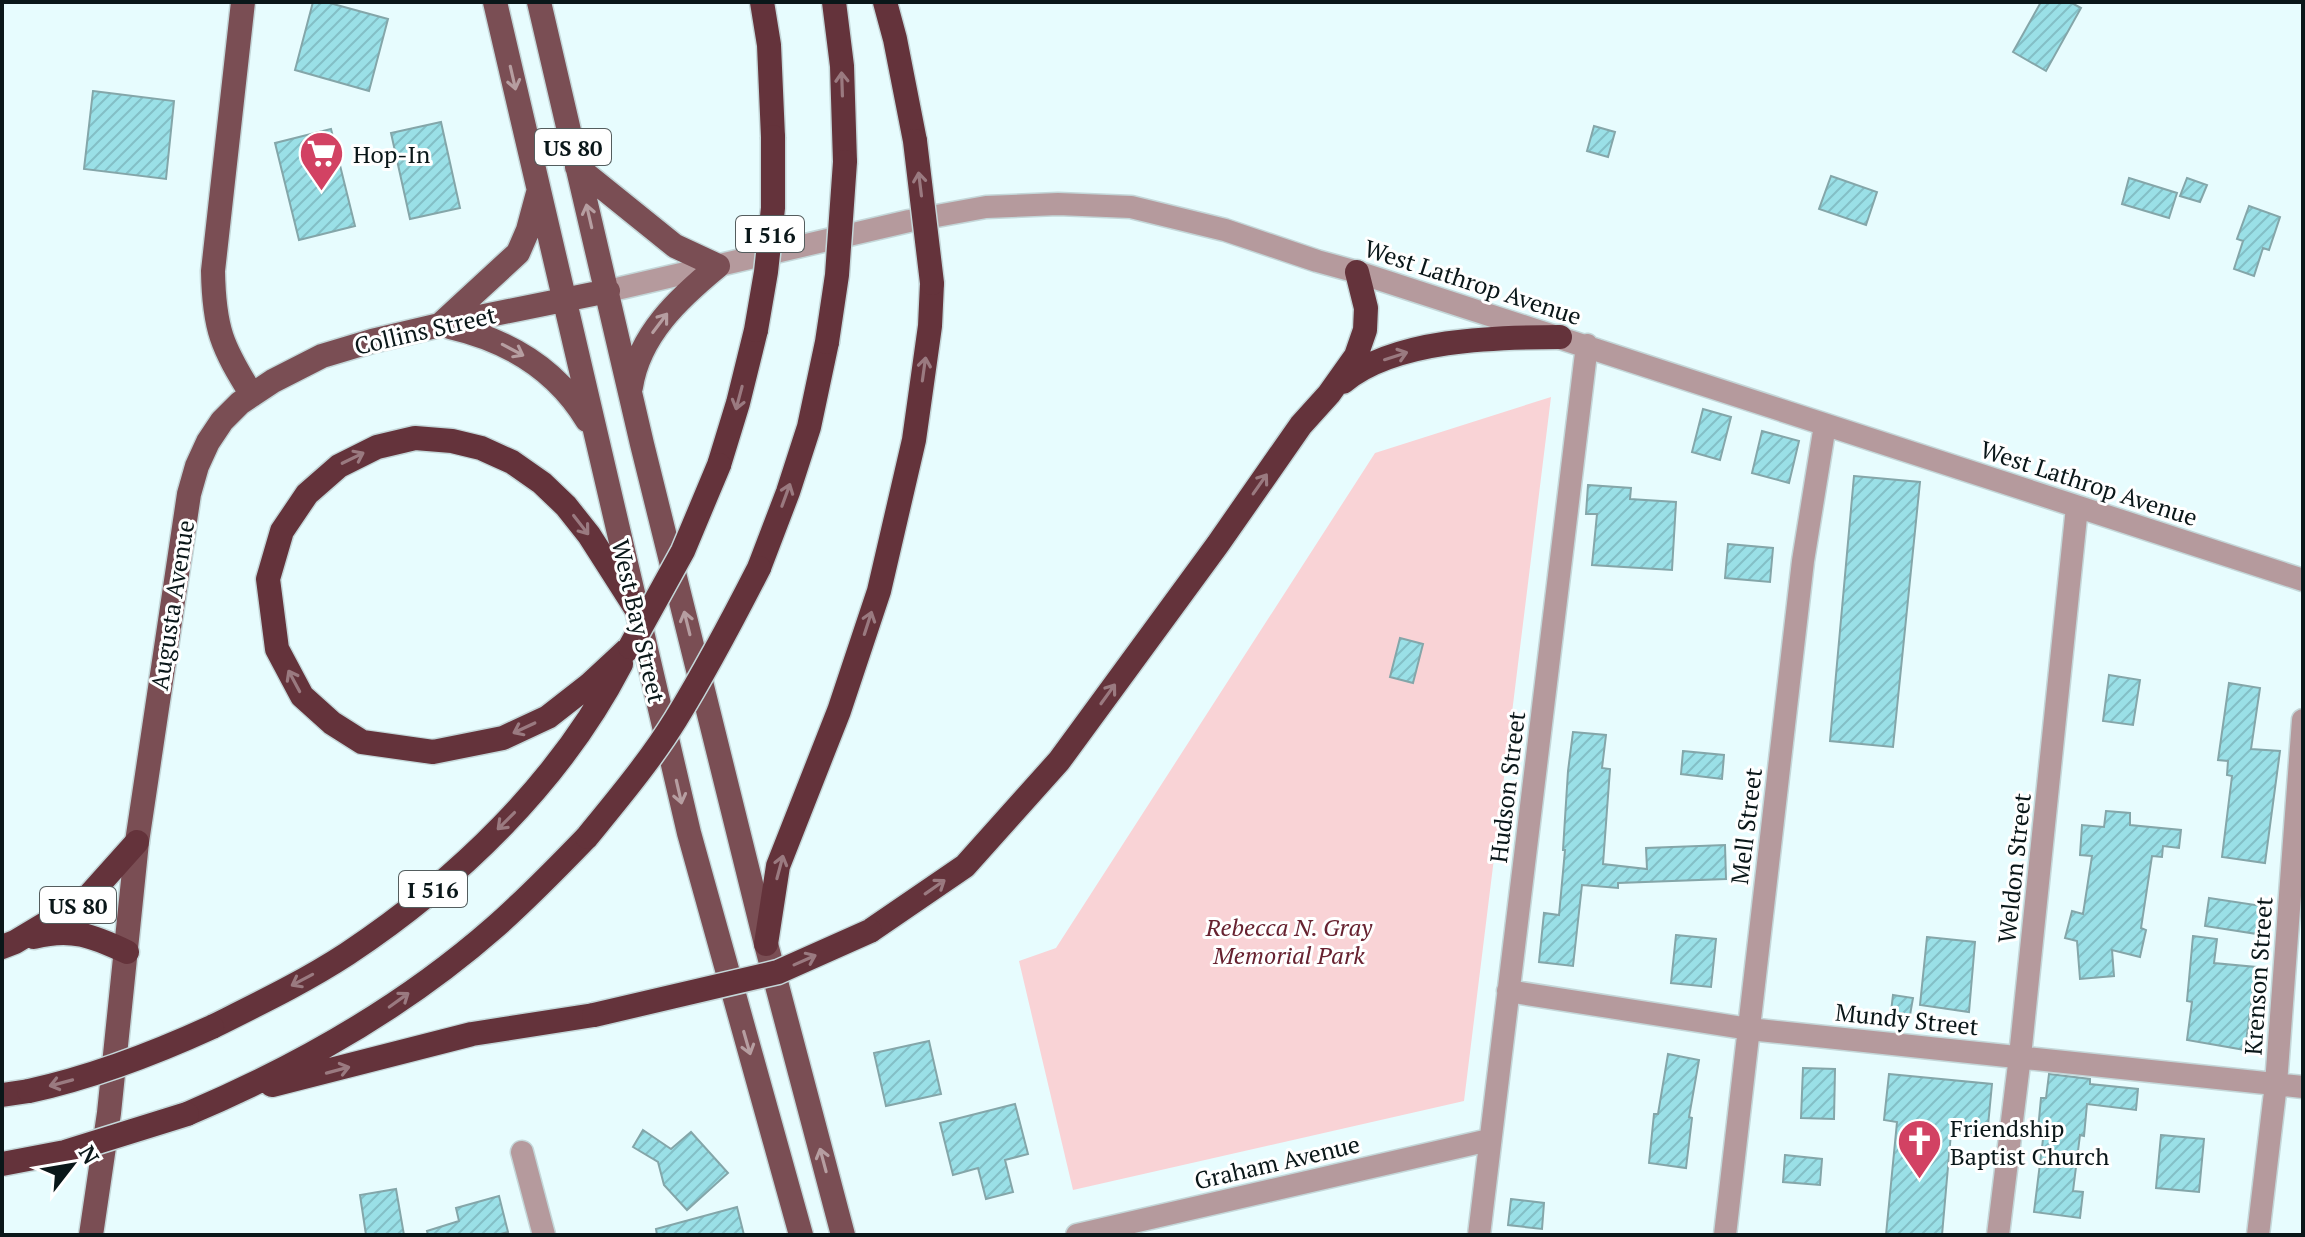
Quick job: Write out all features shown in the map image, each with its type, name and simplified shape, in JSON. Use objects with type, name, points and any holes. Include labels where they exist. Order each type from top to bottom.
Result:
[{"type":"highway","name":"I 516","points":[[2,1095],[55,1085],[123,1065],[212,1027],[347,954],[407,912],[514,813],[561,757],[597,689],[630,647],[683,551],[719,465],[738,403],[756,330],[773,208],[769,45],[762,2]]},
{"type":"highway","name":"I 516","points":[[2,1164],[65,1152],[187,1114],[235,1094],[311,1055],[389,1007],[493,928],[587,837],[636,776],[675,721],[759,568],[809,427],[837,275],[845,162],[842,66],[834,2]]},
{"type":"highway","points":[[766,944],[778,866],[839,711],[879,591],[914,440],[930,326],[932,283],[915,141],[885,2]]},
{"type":"highway","points":[[235,1094],[472,1034],[594,1015],[778,972],[870,931],[965,866],[1059,761],[1301,425],[1329,394],[1356,356],[1365,330],[1366,308],[1357,272]]},
{"type":"highway","points":[[1329,394],[1353,374],[1424,347],[1479,339],[1560,337]]},
{"type":"highway","points":[[597,689],[503,738],[433,752],[362,742],[332,723],[302,696],[277,649],[268,579],[282,531],[307,494],[339,466],[377,447],[415,438],[452,441],[481,448],[512,462],[542,483],[589,535],[635,607]]},
{"type":"highway","name":"US 80","points":[[9,944],[85,900],[137,842]]},
{"type":"highway","points":[[9,944],[56,931],[97,938],[127,952]]},
{"type":"main road","points":[[243,2],[213,271],[213,300],[223,345],[252,395]]},
{"type":"main road","name":"West Bay Street","points":[[539,2],[630,394],[766,944],[843,1235]]},
{"type":"main road","name":"West Bay Street","points":[[494,3],[689,833],[801,1235]]},
{"type":"main road","points":[[577,167],[675,246],[718,266],[687,292],[658,325],[633,373],[630,394]]},
{"type":"main road","points":[[440,325],[518,253],[539,190]]},
{"type":"main road","name":"Collins Street","points":[[252,395],[273,381],[346,347],[608,291]]},
{"type":"main road","points":[[440,325],[480,334],[535,362],[571,397],[595,433]]},
{"type":"main road","name":"Augusta Avenue","points":[[91,1235],[109,1113],[137,842],[189,494],[208,442],[222,421],[252,395]]},
{"type":"street","name":"West Lathrop Avenue","points":[[608,291],[986,207],[1058,204],[1131,207],[1225,230],[1587,345],[2303,580]]},
{"type":"street","name":"Hudson Street","points":[[1479,1235],[1587,345]]},
{"type":"street","name":"Mell Street","points":[[1725,1235],[1803,561],[1825,425]]},
{"type":"street","name":"Weldon Street","points":[[1998,1235],[2020,1056],[2077,507]]},
{"type":"street","name":"Krenson Street","points":[[2258,1235],[2276,1084],[2303,720]]},
{"type":"street","name":"Mundy Street","points":[[1508,991],[1749,1029],[2303,1087]]},
{"type":"street","name":"Graham Avenue","points":[[1077,1235],[1489,1140]]},
{"type":"street","points":[[522,1152],[544,1235]]},
{"type":"green space","name":"Rebecca N. Gray Memorial Park","points":[[1551,397],[1464,1101],[1073,1190],[1019,961],[1056,948],[1375,453]]},
{"type":"building","points":[[313,2],[326,2],[388,19],[369,91],[295,70]]},
{"type":"building","points":[[2041,2],[2070,2],[2081,8],[2046,71],[2013,52]]},
{"type":"building","points":[[93,91],[174,101],[166,179],[84,169]]},
{"type":"building","points":[[441,122],[460,208],[410,219],[391,133]]},
{"type":"building","points":[[1594,126],[1615,132],[1608,157],[1587,151]]},
{"type":"building","points":[[331,129],[355,226],[299,240],[275,143]]},
{"type":"building","points":[[1831,176],[1877,192],[1866,225],[1819,209]]},
{"type":"building","points":[[2129,178],[2177,193],[2169,218],[2122,204]]},
{"type":"building","points":[[2187,178],[2207,185],[2200,202],[2180,196]]},
{"type":"building","points":[[2249,206],[2280,217],[2269,250],[2263,248],[2254,276],[2234,269],[2243,241],[2237,239]]},
{"type":"building","points":[[1703,409],[1731,417],[1720,460],[1692,452]]},
{"type":"building","points":[[1762,431],[1799,441],[1789,483],[1752,473]]},
{"type":"building","points":[[1854,476],[1920,482],[1893,747],[1830,741]]},
{"type":"building","points":[[1588,485],[1631,488],[1630,499],[1676,502],[1672,570],[1592,565],[1597,514],[1586,514]]},
{"type":"building","points":[[1728,544],[1773,548],[1770,582],[1725,578]]},
{"type":"building","points":[[1400,638],[1423,644],[1413,683],[1390,677]]},
{"type":"building","points":[[2109,675],[2140,680],[2133,725],[2103,721]]},
{"type":"building","points":[[2229,683],[2260,688],[2251,749],[2280,751],[2265,863],[2222,857],[2232,776],[2227,775],[2228,761],[2218,760]]},
{"type":"building","points":[[1573,732],[1606,735],[1602,768],[1610,769],[1603,864],[1647,869],[1646,848],[1725,845],[1726,879],[1618,883],[1618,888],[1582,885],[1573,966],[1539,962],[1544,913],[1559,915]]},
{"type":"building","points":[[1683,751],[1724,755],[1722,779],[1681,774]]},
{"type":"building","points":[[2106,811],[2130,813],[2130,825],[2181,830],[2179,848],[2163,846],[2162,857],[2152,856],[2141,928],[2146,930],[2140,957],[2112,950],[2114,976],[2080,979],[2077,941],[2065,938],[2072,911],[2083,914],[2092,856],[2080,855],[2082,825],[2104,827]]},
{"type":"building","points":[[2209,898],[2262,906],[2257,934],[2205,926]]},
{"type":"building","points":[[1676,935],[1716,939],[1711,987],[1671,983]]},
{"type":"building","points":[[2193,936],[2217,939],[2214,963],[2256,967],[2245,1050],[2187,1040],[2192,1002],[2187,1001]]},
{"type":"building","points":[[1927,937],[1975,942],[1969,1012],[1920,1005]]},
{"type":"building","points":[[1893,995],[1913,998],[1910,1015],[1891,1012]]},
{"type":"building","points":[[929,1041],[941,1094],[886,1106],[874,1053]]},
{"type":"building","points":[[1668,1054],[1699,1060],[1689,1117],[1692,1118],[1686,1168],[1649,1163],[1654,1114],[1658,1114]]},
{"type":"building","points":[[1803,1068],[1835,1069],[1834,1119],[1801,1118]]},
{"type":"building","name":"Friendship Baptist Church","points":[[1889,1074],[1992,1084],[1987,1136],[1951,1133],[1942,1235],[1886,1235],[1897,1122],[1884,1120]]},
{"type":"building","points":[[2049,1074],[2090,1079],[2090,1084],[2138,1089],[2136,1110],[2087,1104],[2073,1191],[2083,1192],[2080,1218],[2034,1212],[2044,1131],[2038,1130],[2041,1098],[2046,1098]]},
{"type":"building","points":[[1015,1104],[1028,1154],[1005,1160],[1013,1192],[986,1199],[978,1168],[953,1175],[940,1123]]},
{"type":"building","points":[[643,1130],[671,1149],[691,1132],[728,1173],[687,1210],[664,1185],[658,1162],[633,1147]]},
{"type":"building","points":[[2161,1135],[2204,1139],[2199,1192],[2156,1188]]},
{"type":"building","points":[[1785,1155],[1822,1159],[1820,1185],[1783,1182]]},
{"type":"building","points":[[396,1189],[404,1235],[366,1235],[360,1195]]},
{"type":"building","points":[[499,1196],[508,1232],[497,1235],[428,1235],[427,1231],[459,1221],[456,1208]]},
{"type":"building","points":[[1511,1199],[1544,1203],[1542,1229],[1508,1225]]},
{"type":"building","points":[[737,1207],[744,1235],[657,1235],[656,1229]]},
{"type":"place","name":"Hop-In","points":[[322,193]]},
{"type":"place","name":"Friendship Baptist Church","points":[[1919,1181]]}]
